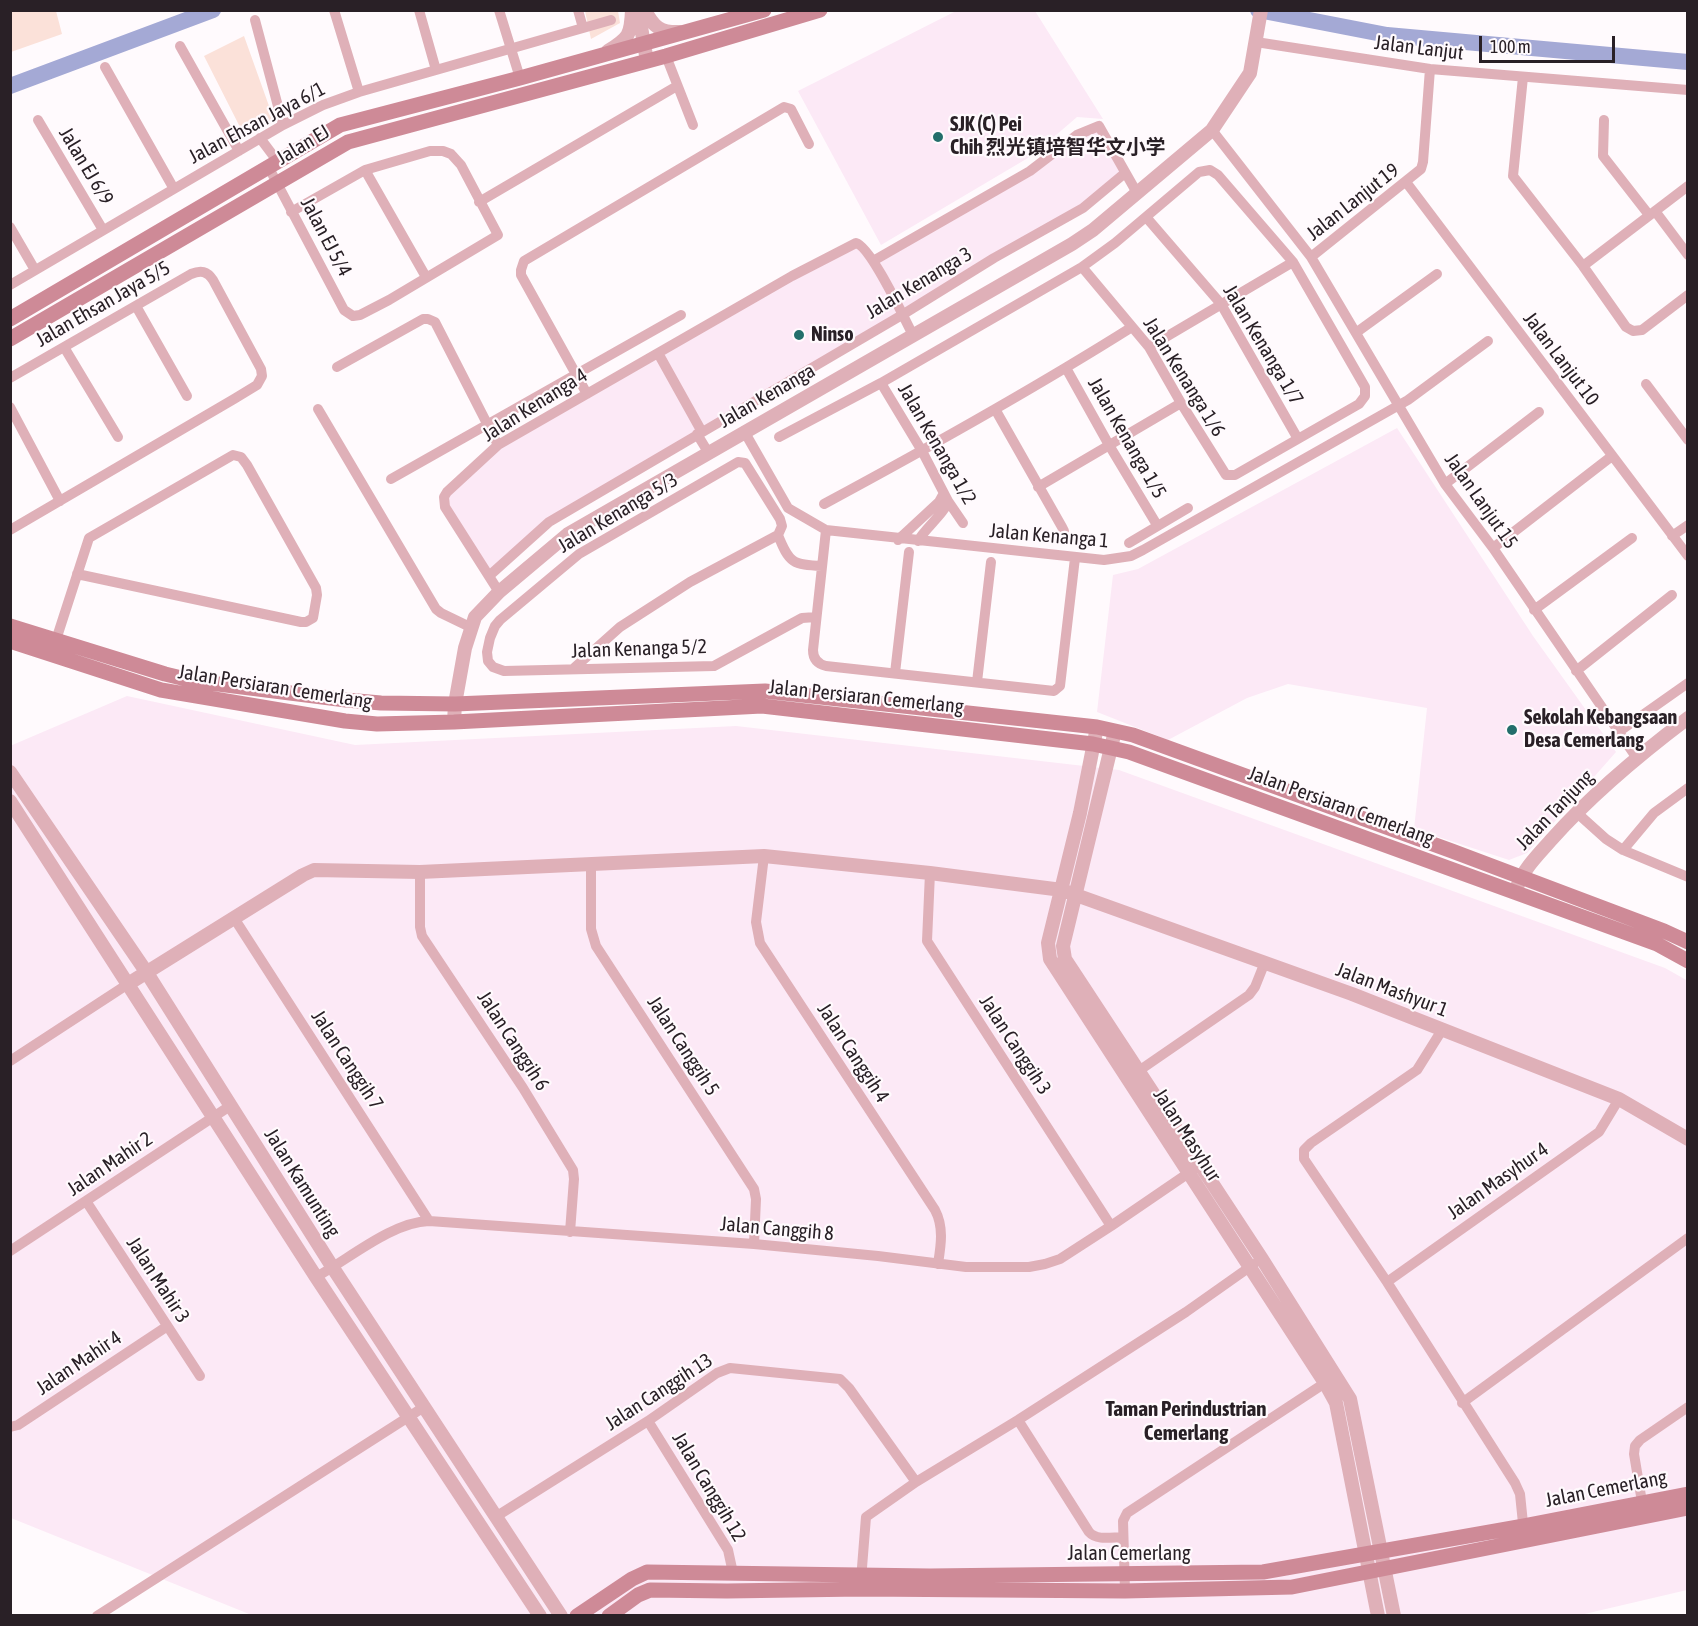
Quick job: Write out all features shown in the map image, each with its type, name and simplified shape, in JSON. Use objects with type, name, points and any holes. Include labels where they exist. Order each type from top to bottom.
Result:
[{"type":"main road","name":"Jalan EJ","points":[[10,320],[340,125],[690,32],[764,10]]},
{"type":"main road","name":"Jalan EJ","points":[[10,339],[278,185],[348,142],[666,56],[820,10]]},
{"type":"main road","name":"Jalan Persiaran Cemerlang","points":[[10,626],[194,681],[346,700],[455,704],[765,691],[1097,727],[1144,739],[1521,877],[1688,942]]},
{"type":"main road","name":"Jalan Persiaran Cemerlang","points":[[15,645],[161,690],[345,721],[377,724],[762,706],[1093,744],[1129,752],[1516,892],[1657,944],[1688,961]]},
{"type":"main road","name":"Jalan Cemerlang","points":[[1643,1510],[1688,1494]]},
{"type":"main road","name":"Jalan Cemerlang","points":[[577,1616],[646,1572],[1125,1591],[1272,1589],[1292,1587],[1525,1533],[1643,1510],[1688,1508]]},
{"type":"main road","name":"Jalan Cemerlang","points":[[609,1616],[638,1595],[650,1590],[727,1591],[861,1582],[1263,1572],[1366,1553],[1525,1533]]},
{"type":"street","points":[[334,10],[359,92]]},
{"type":"street","points":[[419,10],[436,70]]},
{"type":"street","points":[[499,10],[520,78]]},
{"type":"street","points":[[578,10],[583,28]]},
{"type":"street","points":[[601,55],[627,38],[632,10]]},
{"type":"street","points":[[638,10],[647,61]]},
{"type":"street","points":[[645,10],[652,25],[659,30],[690,32]]},
{"type":"street","name":"Jalan Kenanga","points":[[454,722],[455,704],[470,627],[481,609],[499,592],[568,534],[1093,230],[1212,130],[1246,80],[1252,64],[1261,10]]},
{"type":"street","points":[[255,20],[283,125]]},
{"type":"street","name":"Jalan Ehsan Jaya 6/1","points":[[10,285],[260,138],[323,105],[359,92],[610,20]]},
{"type":"street","name":"Jalan Lanjut","points":[[1256,42],[1430,69],[1688,90]]},
{"type":"street","points":[[180,46],[239,151]]},
{"type":"street","points":[[666,56],[693,125]]},
{"type":"street","points":[[105,67],[174,189]]},
{"type":"street","name":"Jalan Lanjut 19","points":[[1311,257],[1417,174],[1423,162],[1430,69]]},
{"type":"street","points":[[1523,77],[1512,176],[1583,266],[1626,327],[1633,331],[1642,330],[1688,295]]},
{"type":"street","points":[[479,202],[677,86]]},
{"type":"street","points":[[587,394],[521,274],[522,265],[527,258],[784,107],[791,109],[809,144]]},
{"type":"street","name":"Jalan EJ 6/9","points":[[38,120],[103,230]]},
{"type":"street","points":[[1604,120],[1603,156],[1688,255]]},
{"type":"street","points":[[873,261],[1030,171],[1077,135],[1099,126],[1137,194]]},
{"type":"street","name":"Jalan Lanjut 15","points":[[1212,130],[1311,257],[1445,484],[1493,548],[1617,733],[1636,757]]},
{"type":"street","name":"Jalan EJ 5/4","points":[[260,138],[291,212],[349,315],[357,316],[426,278]]},
{"type":"street","points":[[291,212],[365,170],[430,151],[443,151],[451,153],[457,159],[498,235],[426,278],[365,170]]},
{"type":"street","points":[[779,437],[881,383],[1082,267],[1115,243],[1199,172],[1210,170],[1218,175],[1293,262],[1366,390],[1359,404],[1298,439]]},
{"type":"street","name":"Jalan Kenanga 3","points":[[489,576],[549,522],[902,315],[994,258],[1083,208],[1125,173]]},
{"type":"street","name":"Jalan Lanjut 10","points":[[1406,182],[1688,556]]},
{"type":"street","points":[[1583,266],[1688,186]]},
{"type":"street","name":"Jalan Kenanga 1/7","points":[[1146,217],[1221,304],[1298,439]]},
{"type":"street","points":[[10,227],[35,270]]},
{"type":"street","name":"Jalan Kenanga 4","points":[[499,592],[443,501],[447,492],[498,445],[852,244],[861,244],[873,261],[913,335]]},
{"type":"street","points":[[1149,347],[1293,262]]},
{"type":"street","name":"Jalan Kenanga 1/6","points":[[1082,267],[1149,347],[1226,475],[1233,476],[1298,439]]},
{"type":"street","name":"Jalan Ehsan Jaya 5/5","points":[[10,378],[196,273],[206,272],[213,280],[261,369],[261,379],[254,387],[60,501]]},
{"type":"street","points":[[1357,332],[1437,274]]},
{"type":"street","points":[[136,306],[187,396]]},
{"type":"street","points":[[391,479],[681,315]]},
{"type":"street","points":[[337,367],[423,319],[431,320],[435,322],[498,445]]},
{"type":"street","points":[[824,504],[922,451],[1132,327]]},
{"type":"street","name":"Jalan Kenanga 1","points":[[744,431],[788,508],[826,531],[1075,558],[1117,560],[1131,556],[1408,400],[1488,341]]},
{"type":"street","points":[[64,347],[118,437]]},
{"type":"street","points":[[658,353],[708,453]]},
{"type":"street","name":"Jalan Kenanga 1/5","points":[[1066,368],[1157,525]]},
{"type":"street","name":"Jalan Kenanga 1/2","points":[[881,383],[963,523]]},
{"type":"street","points":[[1646,384],[1688,440]]},
{"type":"street","points":[[1038,487],[1181,403]]},
{"type":"street","points":[[10,407],[60,501],[10,530]]},
{"type":"street","points":[[318,409],[435,609],[470,627]]},
{"type":"street","points":[[995,409],[1062,527],[1062,537]]},
{"type":"street","points":[[1445,484],[1539,412]]},
{"type":"street","points":[[56,640],[89,537],[229,456],[237,455],[248,465],[316,588],[317,595],[313,618],[310,621],[301,622],[78,574]]},
{"type":"street","points":[[1493,548],[1612,456]]},
{"type":"street","name":"Jalan Kenanga 5/3","points":[[490,664],[487,657],[488,646],[492,632],[500,620],[579,554],[738,462],[745,464],[780,519],[782,526],[778,535]]},
{"type":"street","points":[[898,540],[946,497],[947,507],[927,526],[918,541]]},
{"type":"street","points":[[1129,543],[1188,508]]},
{"type":"street","points":[[1672,536],[1688,525]]},
{"type":"street","points":[[826,531],[813,654],[816,661],[826,666],[1051,691],[1058,688],[1060,682],[1075,558]]},
{"type":"street","points":[[573,669],[620,627],[690,582],[778,535],[789,558],[794,563],[822,566]]},
{"type":"street","points":[[1534,610],[1632,538]]},
{"type":"street","points":[[895,673],[909,552]]},
{"type":"street","points":[[977,682],[992,561]]},
{"type":"street","points":[[1576,671],[1672,595]]},
{"type":"street","name":"Jalan Kenanga 5/2","points":[[490,664],[495,669],[504,671],[714,666],[802,618],[816,617]]},
{"type":"street","points":[[1617,733],[1688,683]]},
{"type":"street","name":"Jalan Tanjung","points":[[1516,892],[1528,866],[1576,812],[1636,757],[1688,718]]},
{"type":"street","name":"Jalan Masyhur","points":[[1097,727],[1068,892],[1063,946],[1065,958],[1262,1259],[1331,1379],[1378,1616]]},
{"type":"street","name":"Jalan Masyhur","points":[[1115,731],[1068,892],[1048,943],[1050,959],[1249,1268],[1331,1379],[1350,1399],[1395,1616]]},
{"type":"street","name":"Jalan Kamunting","points":[[10,772],[147,972],[333,1268],[561,1616]]},
{"type":"street","points":[[1623,850],[1654,813],[1688,788]]},
{"type":"street","name":"Jalan Kamunting","points":[[10,801],[316,1277],[540,1616]]},
{"type":"street","points":[[1576,812],[1606,839],[1623,850],[1688,877]]},
{"type":"street","name":"Jalan Mashyur 1","points":[[128,984],[314,870],[420,872],[764,856],[930,873],[1068,892],[1264,962],[1618,1099],[1688,1139]]},
{"type":"street","name":"Jalan Canggih 4","points":[[764,856],[756,922],[760,943],[935,1209],[942,1237],[938,1264]]},
{"type":"street","name":"Jalan Canggih 5","points":[[591,864],[591,929],[596,946],[753,1186],[756,1196],[753,1244]]},
{"type":"street","name":"Jalan Canggih 6","points":[[420,872],[422,936],[523,1088],[573,1170],[570,1232]]},
{"type":"street","name":"Jalan Canggih 3","points":[[930,873],[927,941],[1112,1226]]},
{"type":"street","name":"Jalan Canggih 7","points":[[234,918],[429,1221]]},
{"type":"street","points":[[1140,1070],[1250,995],[1264,962]]},
{"type":"street","points":[[10,1061],[128,984]]},
{"type":"street","points":[[1442,1030],[1417,1070],[1311,1143],[1304,1150],[1304,1159],[1387,1282],[1515,1483],[1520,1494],[1525,1533]]},
{"type":"street","name":"Jalan Masyhur 4","points":[[1387,1282],[1599,1132],[1618,1099]]},
{"type":"street","name":"Jalan Mahir 2","points":[[10,1251],[230,1106]]},
{"type":"street","name":"Jalan Canggih 8","points":[[316,1277],[398,1227],[415,1221],[753,1244],[966,1267],[1037,1266],[1060,1259],[1201,1164]]},
{"type":"street","name":"Jalan Mahir 3","points":[[86,1202],[200,1376]]},
{"type":"street","points":[[1462,1402],[1688,1238]]},
{"type":"street","points":[[861,1582],[866,1517],[916,1482],[1018,1420],[1186,1312],[1262,1259]]},
{"type":"street","name":"Jalan Mahir 4","points":[[10,1427],[18,1425],[166,1327]]},
{"type":"street","name":"Jalan Canggih 13","points":[[497,1516],[648,1421],[717,1372],[730,1368],[840,1379],[916,1482]]},
{"type":"street","points":[[1125,1591],[1123,1521],[1127,1513],[1331,1379]]},
{"type":"street","points":[[97,1616],[424,1407]]},
{"type":"street","points":[[1643,1510],[1634,1454],[1635,1446],[1640,1440],[1688,1407]]},
{"type":"street","points":[[1018,1420],[1089,1532],[1099,1538],[1123,1538]]},
{"type":"street","name":"Jalan Canggih 12","points":[[648,1421],[728,1550],[733,1574]]},
{"type":"shaded area","points":[[56,11],[62,34],[11,52],[11,12]]},
{"type":"shaded area","points":[[585,11],[618,11],[620,23],[591,39]]},
{"type":"shaded area","name":"SJK (C) Pei Chih 烈光镇培智华文小学","points":[[956,11],[1035,11],[1103,119],[1077,117],[1033,155],[881,245],[798,91]]},
{"type":"shaded area","points":[[244,36],[274,120],[244,135],[204,56]]},
{"type":"shaded area","points":[[1099,130],[1120,172],[1080,206],[547,520],[490,571],[447,504],[449,495],[501,446],[763,296],[857,247],[872,264],[1079,138]]},
{"type":"shaded area","points":[[1397,428],[1533,636],[1616,752],[1527,853],[1509,860],[1414,829],[1427,708],[1288,684],[1247,698],[1168,740],[1097,712],[1113,575],[1138,569]]},
{"type":"shaded area","points":[[127,696],[355,745],[736,726],[1119,770],[1665,968],[1688,981],[1687,1590],[1576,1616],[254,1616],[11,1518],[10,746]]},
{"type":"waterway","points":[[10,86],[213,10]]},
{"type":"waterway","points":[[1258,10],[1387,35],[1688,62]]},
{"type":"place","name":"SJK (C) Pei Chih 烈光镇培智华文小学","points":[[938,137]]},
{"type":"place","name":"Ninso","points":[[799,335]]},
{"type":"place","name":"Sekolah Kebangsaan Desa Cemerlang","points":[[1512,730]]},
{"type":"district","name":"Taman Perindustrian Cemerlang","points":[[1186,1421]]}]
